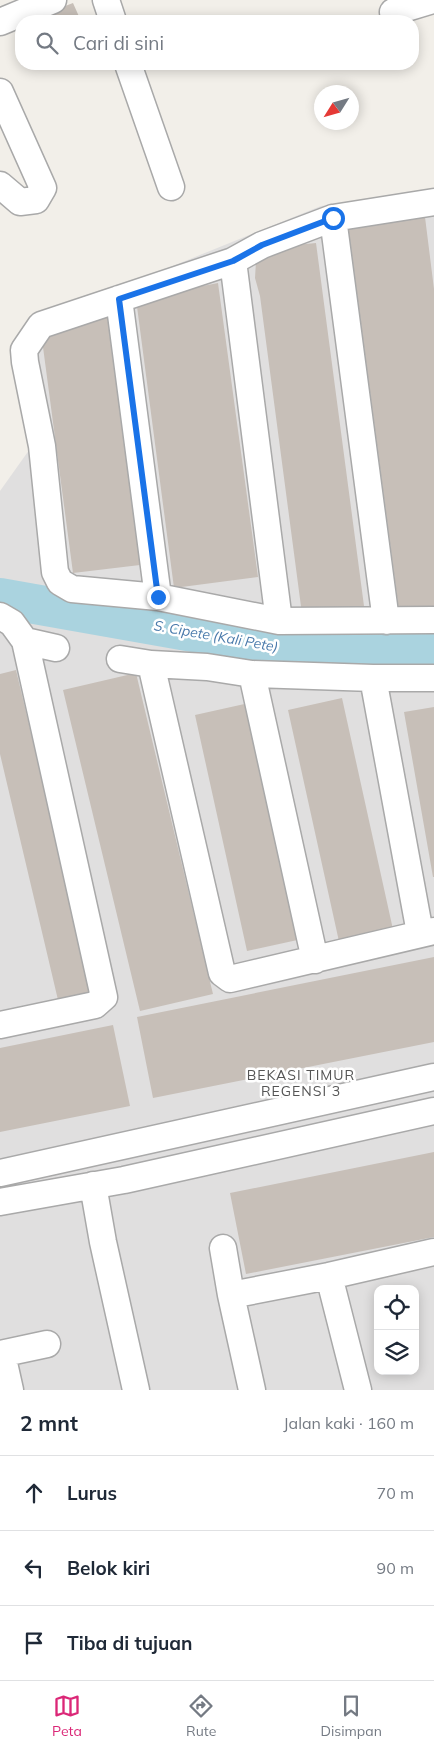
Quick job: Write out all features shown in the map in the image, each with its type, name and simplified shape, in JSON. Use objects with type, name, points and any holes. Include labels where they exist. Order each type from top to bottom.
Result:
[{"type":"street","points":[[17,15],[53,0]]},
{"type":"street","points":[[106,0],[111,15]]},
{"type":"street","points":[[393,12],[433,0]]},
{"type":"street","points":[[0,22],[15,16]]},
{"type":"street","points":[[130,70],[171,188]]},
{"type":"street","points":[[0,92],[43,188],[36,200],[20,202],[0,185]]},
{"type":"street","points":[[434,202],[333,218],[262,245],[233,261],[41,326],[24,350],[42,446],[55,572],[60,582],[72,589],[158,597],[279,621],[434,620]]},
{"type":"street","points":[[333,218],[386,621]]},
{"type":"street","points":[[233,261],[279,621]]},
{"type":"street","points":[[119,299],[158,597]]},
{"type":"street","points":[[0,616],[12,623],[25,641],[104,997],[95,1005],[0,1025]]},
{"type":"street","points":[[25,641],[56,648]]},
{"type":"street","points":[[120,659],[151,664],[207,667],[252,674],[434,678]]},
{"type":"street","points":[[151,664],[222,973],[230,979],[427,932],[373,678]]},
{"type":"street","points":[[252,674],[315,960]]},
{"type":"street","points":[[0,1173],[434,1077]]},
{"type":"street","points":[[0,1202],[124,1180],[192,1163],[434,1111]]},
{"type":"street","points":[[184,1133],[192,1163]]},
{"type":"street","points":[[93,1185],[102,1242],[136,1390]]},
{"type":"street","points":[[223,1248],[231,1296],[252,1390]]},
{"type":"street","points":[[231,1296],[434,1252]]},
{"type":"street","points":[[328,1276],[358,1390]]},
{"type":"street","points":[[10,1390],[1,1354],[47,1344]]},
{"type":"shaded area","points":[[434,191],[434,1390],[0,1390],[0,491],[32,446],[17,353],[111,291],[321,206]]},
{"type":"building","points":[[73,3],[78,15],[42,15]]},
{"type":"building","points":[[424,209],[434,289],[434,606],[399,611],[347,218]]},
{"type":"building","points":[[316,243],[364,606],[302,614],[260,296],[255,278],[256,261],[286,246]]},
{"type":"building","points":[[218,283],[258,577],[174,588],[136,299]]},
{"type":"building","points":[[107,315],[140,565],[73,573],[41,332]]},
{"type":"building","points":[[16,670],[93,992],[58,1000],[0,754],[0,674]]},
{"type":"building","points":[[136,673],[213,994],[140,1011],[63,690]]},
{"type":"building","points":[[342,698],[394,934],[340,946],[288,710]]},
{"type":"building","points":[[249,703],[302,939],[247,951],[195,715]]},
{"type":"building","points":[[434,707],[434,877],[433,877],[404,712]]},
{"type":"building","points":[[434,957],[434,1042],[153,1098],[137,1017]]},
{"type":"building","points":[[113,1025],[130,1106],[0,1132],[0,1048]]},
{"type":"building","points":[[434,1152],[434,1237],[246,1274],[230,1193]]},
{"type":"waterway","name":"S. Cipete (Kali Pete)","points":[[0,598],[283,648],[434,644]]},
{"type":"district","name":"BEKASI TIMUR REGENSI 3","points":[[301,1084]]},
{"type":"route","points":[[158,597],[119,299],[233,261],[262,245],[333,218]]}]
